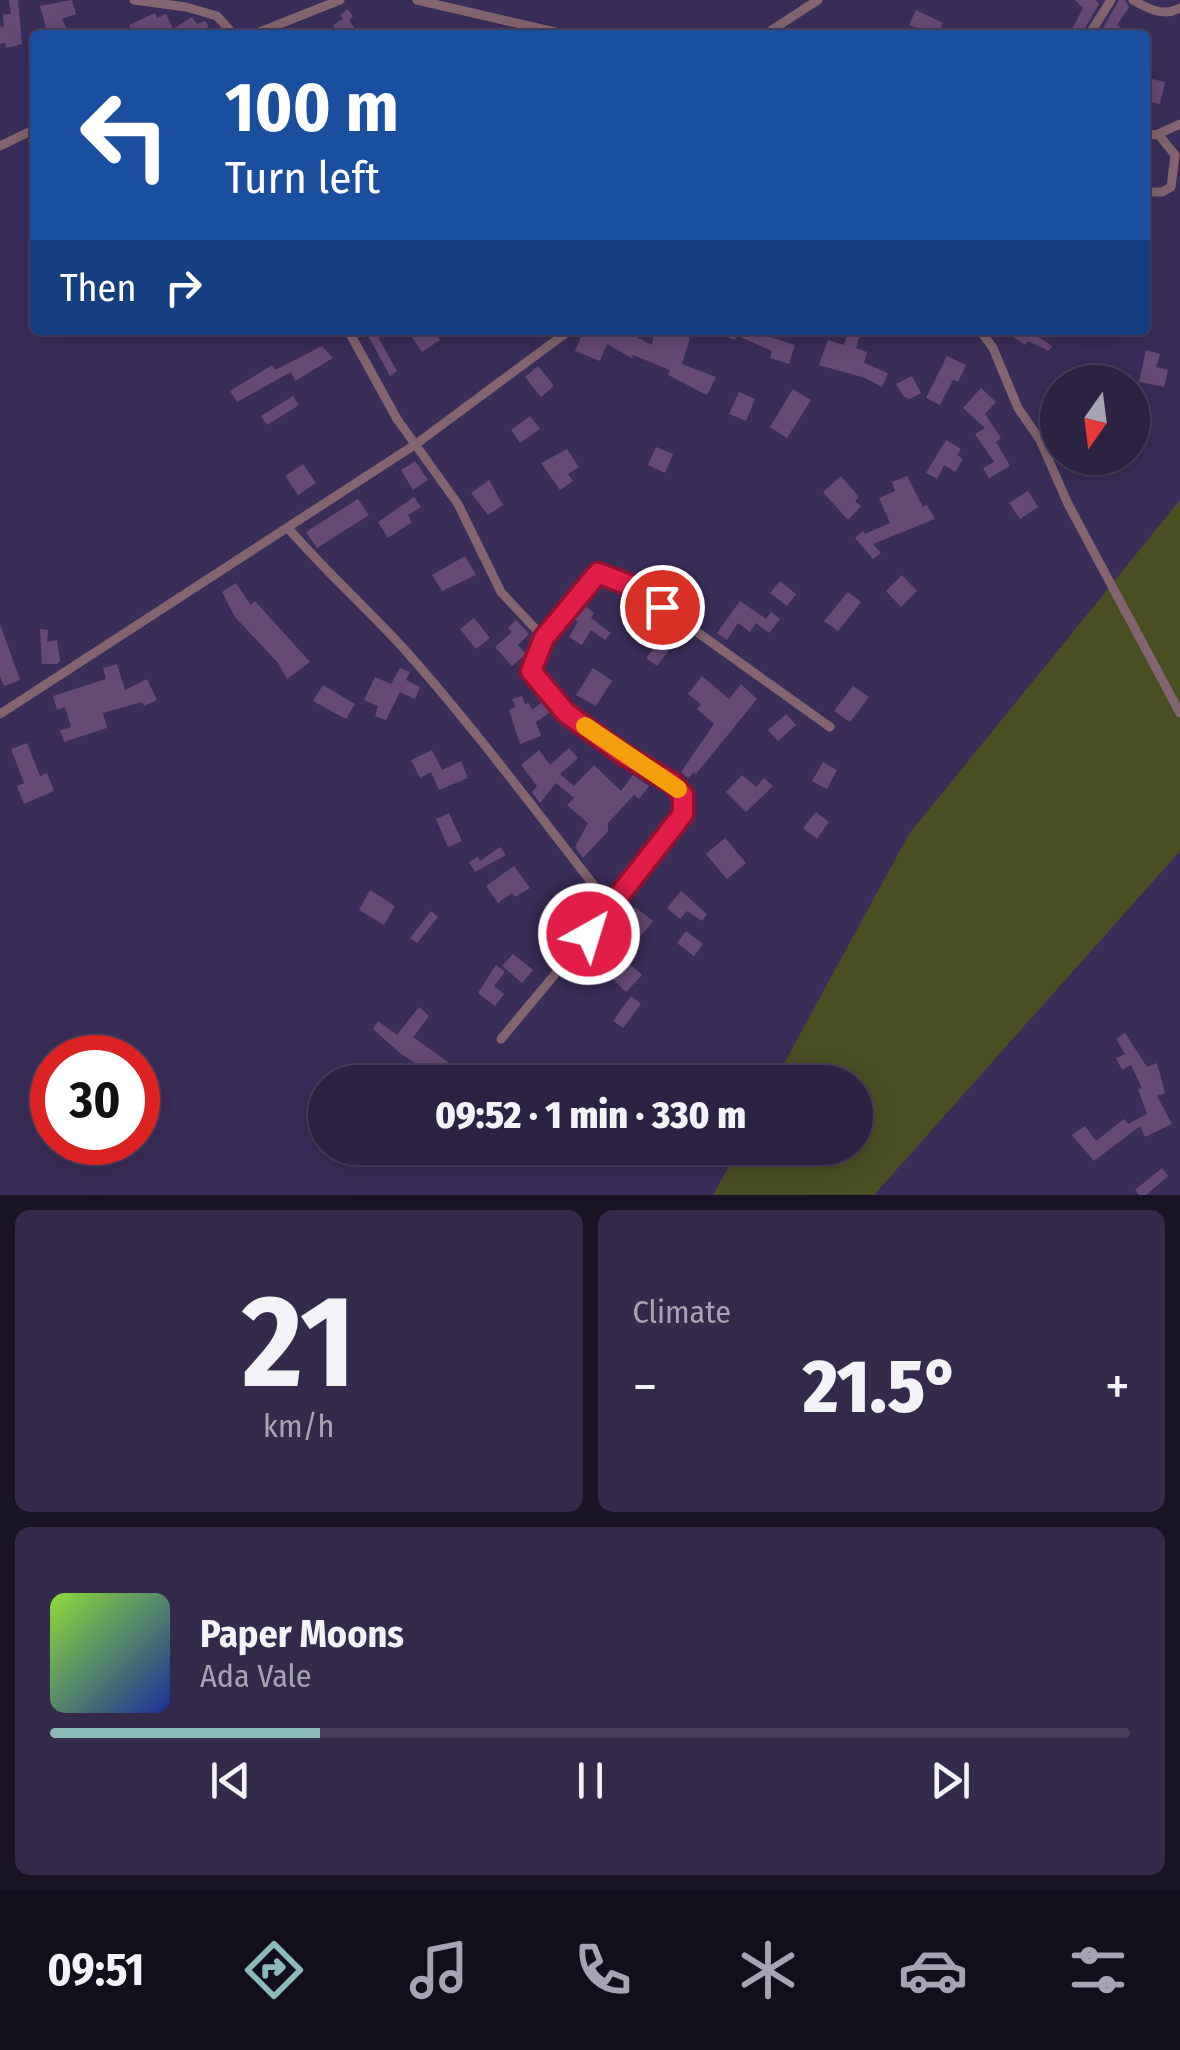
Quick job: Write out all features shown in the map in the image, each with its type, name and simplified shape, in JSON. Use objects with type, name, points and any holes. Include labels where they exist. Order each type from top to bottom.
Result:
[{"type":"street","points":[[134,0],[217,16],[230,30]]},
{"type":"street","points":[[265,30],[340,0]]},
{"type":"street","points":[[417,0],[546,30]]},
{"type":"street","points":[[772,30],[818,0]]},
{"type":"street","points":[[1092,30],[1111,0]]},
{"type":"street","points":[[1133,0],[1158,12],[1179,10]]},
{"type":"street","points":[[1150,135],[1180,124]]},
{"type":"street","points":[[0,146],[30,131]]},
{"type":"street","points":[[1150,192],[1170,187],[1175,168],[1175,155],[1158,134]]},
{"type":"street","points":[[351,335],[397,419],[458,504],[502,592],[544,638]]},
{"type":"street","points":[[0,714],[416,444],[563,335]]},
{"type":"street","points":[[984,335],[1018,408],[1040,440],[1068,504],[1180,713]]},
{"type":"street","points":[[288,528],[402,648],[611,907]]},
{"type":"street","points":[[501,1039],[683,814],[683,795],[672,783],[566,713],[531,671],[544,638],[598,573],[634,587],[830,726]]},
{"type":"green space","points":[[1180,500],[1180,851],[874,1195],[713,1195],[730,1165],[873,1165],[873,1065],[783,1065],[909,834]]},
{"type":"building","points":[[9,0],[18,0],[22,44],[6,48],[5,43],[0,44],[0,27],[4,26],[3,14],[11,14]]},
{"type":"building","points":[[72,0],[76,14],[62,19],[67,30],[47,30],[40,6]]},
{"type":"building","points":[[1075,0],[1096,0],[1099,4],[1084,30],[1072,30],[1083,8]]},
{"type":"building","points":[[1119,0],[1125,0],[1129,7],[1117,25],[1119,30],[1102,30]]},
{"type":"building","points":[[348,9],[356,30],[336,30],[333,25],[343,19],[340,15]]},
{"type":"building","points":[[916,10],[943,23],[940,30],[909,25]]},
{"type":"building","points":[[155,13],[157,18],[166,14],[173,29],[192,17],[197,24],[205,21],[209,27],[201,30],[131,30],[129,25]]},
{"type":"building","points":[[1150,78],[1165,82],[1160,104],[1150,102]]},
{"type":"building","points":[[368,335],[377,335],[397,371],[390,376]]},
{"type":"building","points":[[410,335],[437,335],[440,340],[422,352]]},
{"type":"building","points":[[582,335],[632,335],[652,345],[654,335],[687,335],[690,338],[682,364],[716,377],[707,395],[668,375],[670,370],[633,355],[632,358],[607,344],[600,361],[575,351]]},
{"type":"building","points":[[736,335],[764,335],[795,345],[789,364],[770,358],[772,351]]},
{"type":"building","points":[[847,335],[860,335],[856,348],[867,352],[864,363],[888,373],[882,387],[819,365],[828,340],[844,345]]},
{"type":"building","points":[[1010,335],[1036,335],[1052,346],[1049,351],[1028,341],[1025,345]]},
{"type":"building","points":[[322,346],[333,358],[295,381],[291,372],[237,402],[230,391],[272,365],[275,370]]},
{"type":"building","points":[[1146,350],[1160,354],[1156,367],[1168,370],[1164,387],[1150,384],[1150,365],[1143,365]]},
{"type":"building","points":[[947,356],[966,365],[940,405],[926,398]]},
{"type":"building","points":[[538,366],[554,386],[541,397],[525,377]]},
{"type":"building","points":[[912,376],[921,393],[910,399],[904,397],[896,384]]},
{"type":"building","points":[[981,388],[996,402],[985,414],[1001,438],[996,442],[1010,466],[989,478],[983,468],[994,462],[975,434],[985,428],[963,408]]},
{"type":"building","points":[[793,389],[811,400],[787,438],[770,427]]},
{"type":"building","points":[[739,392],[755,399],[746,421],[729,414]]},
{"type":"building","points":[[293,396],[299,405],[267,425],[261,416]]},
{"type":"building","points":[[530,416],[540,429],[520,443],[511,430]]},
{"type":"building","points":[[946,440],[961,449],[957,455],[963,459],[955,472],[944,465],[937,479],[926,473]]},
{"type":"building","points":[[656,447],[673,454],[665,473],[648,465]]},
{"type":"building","points":[[567,449],[579,467],[568,474],[573,481],[560,490],[541,463]]},
{"type":"building","points":[[415,461],[428,480],[413,490],[401,470]]},
{"type":"building","points":[[303,464],[316,483],[298,495],[285,476]]},
{"type":"building","points":[[841,476],[859,497],[855,501],[861,506],[848,520],[823,492]]},
{"type":"building","points":[[907,476],[923,507],[927,505],[935,519],[873,544],[881,553],[873,559],[855,538],[863,531],[865,534],[890,523],[879,498],[895,491],[892,482]]},
{"type":"building","points":[[489,480],[503,505],[488,515],[471,493]]},
{"type":"building","points":[[1028,491],[1038,507],[1020,519],[1009,503]]},
{"type":"building","points":[[414,497],[421,507],[408,515],[412,522],[388,538],[378,522]]},
{"type":"building","points":[[358,499],[369,515],[317,548],[306,532]]},
{"type":"building","points":[[465,556],[476,575],[442,591],[432,575]]},
{"type":"building","points":[[902,575],[917,591],[901,607],[886,591]]},
{"type":"building","points":[[780,581],[796,594],[787,606],[770,593]]},
{"type":"building","points":[[236,583],[251,605],[255,601],[310,662],[287,679],[278,663],[235,617],[222,592]]},
{"type":"building","points":[[848,592],[861,602],[838,631],[824,621]]},
{"type":"building","points":[[740,601],[766,619],[771,612],[780,619],[769,633],[756,623],[750,632],[738,623],[727,640],[717,633]]},
{"type":"building","points":[[583,604],[594,613],[591,618],[611,633],[605,640],[591,630],[582,645],[569,637],[578,622],[572,617]]},
{"type":"building","points":[[474,618],[490,638],[476,649],[460,629]]},
{"type":"building","points":[[516,620],[529,634],[518,645],[526,654],[512,666],[495,647],[512,632],[508,628]]},
{"type":"building","points":[[0,624],[20,680],[4,686],[0,677]]},
{"type":"building","points":[[40,629],[48,630],[47,642],[57,640],[57,664],[42,664]]},
{"type":"building","points":[[662,638],[672,646],[657,666],[646,658]]},
{"type":"building","points":[[117,664],[125,690],[147,679],[157,700],[103,713],[107,728],[64,742],[60,730],[71,727],[65,707],[57,710],[53,696],[106,679],[103,668]]},
{"type":"building","points":[[400,668],[410,672],[406,680],[420,687],[415,699],[400,692],[386,720],[375,716],[378,706],[364,700],[375,677],[391,684]]},
{"type":"building","points":[[593,668],[612,681],[596,706],[576,695]]},
{"type":"building","points":[[702,676],[729,699],[741,684],[757,699],[696,774],[688,778],[681,772],[714,724],[697,709],[701,704],[688,694]]},
{"type":"building","points":[[323,685],[355,704],[346,719],[313,701]]},
{"type":"building","points":[[853,686],[869,697],[850,722],[834,711]]},
{"type":"building","points":[[522,696],[532,710],[545,700],[553,710],[536,722],[541,736],[520,744],[509,710],[516,707],[512,699]]},
{"type":"building","points":[[786,714],[796,725],[778,741],[768,730]]},
{"type":"building","points":[[27,743],[40,776],[47,773],[54,791],[24,804],[17,786],[24,783],[11,749]]},
{"type":"building","points":[[569,748],[578,758],[560,774],[574,786],[594,765],[621,791],[633,775],[649,786],[639,799],[634,795],[608,823],[608,831],[583,858],[575,847],[588,823],[567,805],[574,798],[556,783],[540,803],[532,792],[537,786],[521,765],[539,750],[550,765]]},
{"type":"building","points":[[432,750],[442,770],[461,761],[468,778],[439,790],[431,772],[420,778],[411,760]]},
{"type":"building","points":[[823,762],[837,770],[827,789],[812,781]]},
{"type":"building","points":[[742,775],[756,787],[764,778],[773,786],[746,812],[726,792]]},
{"type":"building","points":[[816,812],[829,822],[817,839],[803,828]]},
{"type":"building","points":[[449,813],[462,841],[448,847],[436,819]]},
{"type":"building","points":[[725,838],[746,863],[727,879],[706,854]]},
{"type":"building","points":[[500,847],[506,855],[475,872],[469,862],[478,857],[480,861]]},
{"type":"building","points":[[514,866],[530,888],[515,897],[512,893],[498,903],[486,886]]},
{"type":"building","points":[[370,890],[395,906],[384,925],[359,910]]},
{"type":"building","points":[[681,891],[707,914],[702,921],[687,911],[680,919],[667,908]]},
{"type":"building","points":[[635,907],[653,921],[642,935],[624,921]]},
{"type":"building","points":[[431,911],[438,917],[417,943],[410,938]]},
{"type":"building","points":[[686,931],[703,944],[694,956],[677,943]]},
{"type":"building","points":[[513,954],[533,970],[522,983],[502,966]]},
{"type":"building","points":[[625,960],[642,975],[626,992],[610,976]]},
{"type":"building","points":[[496,965],[505,972],[494,986],[504,994],[495,1006],[478,993]]},
{"type":"building","points":[[631,996],[641,1004],[623,1028],[613,1021]]},
{"type":"building","points":[[419,1007],[429,1016],[413,1037],[452,1065],[418,1065],[373,1029],[378,1021],[397,1035]]},
{"type":"building","points":[[1125,1033],[1147,1067],[1157,1063],[1165,1093],[1157,1096],[1172,1124],[1145,1137],[1140,1126],[1094,1161],[1072,1135],[1085,1126],[1096,1141],[1124,1119],[1128,1124],[1147,1114],[1138,1089],[1142,1088],[1131,1065],[1122,1070],[1116,1058],[1125,1054],[1116,1039]]},
{"type":"building","points":[[1162,1168],[1168,1176],[1146,1195],[1139,1195],[1135,1190]]},
{"type":"slow traffic","points":[[585,726],[678,789]]},
{"type":"route","points":[[589,934],[683,814],[683,795],[672,783],[566,713],[531,671],[544,638],[598,573],[634,587],[662,607]]}]
